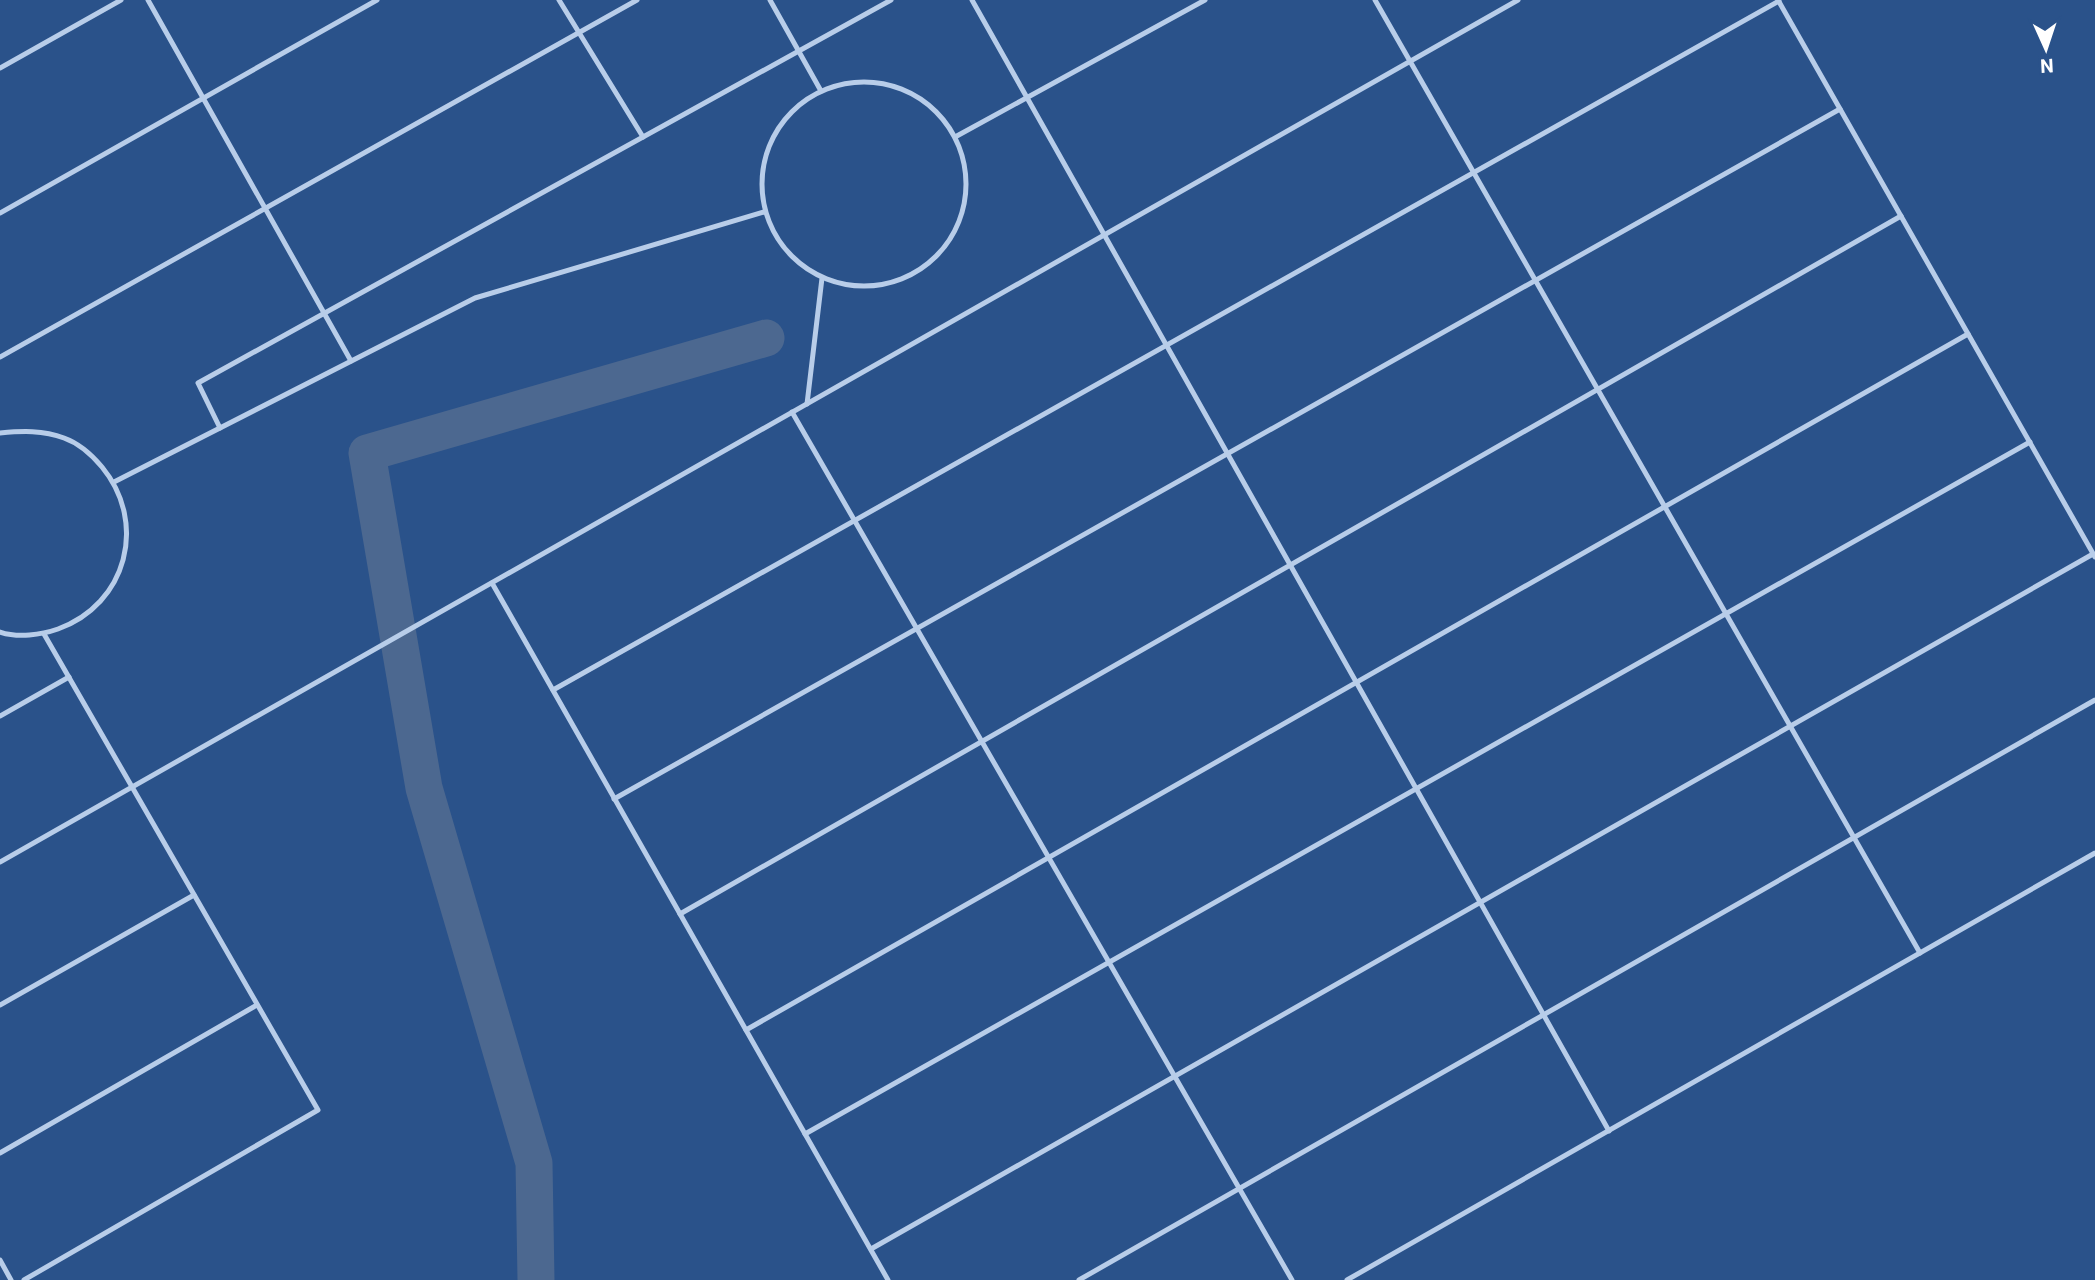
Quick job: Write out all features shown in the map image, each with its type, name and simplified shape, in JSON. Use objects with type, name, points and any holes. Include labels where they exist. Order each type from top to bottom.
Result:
[{"type":"lane","points":[[0,68],[121,0]]},
{"type":"lane","points":[[148,0],[351,361]]},
{"type":"lane","points":[[0,213],[377,0]]},
{"type":"lane","points":[[559,0],[643,137]]},
{"type":"lane","points":[[0,357],[638,0]]},
{"type":"lane","points":[[770,0],[821,91]]},
{"type":"lane","points":[[220,428],[198,383],[891,0]]},
{"type":"lane","points":[[972,0],[1609,1131]]},
{"type":"lane","points":[[955,137],[1205,0]]},
{"type":"lane","points":[[1375,0],[1920,953]]},
{"type":"lane","points":[[0,862],[1518,0]]},
{"type":"lane","points":[[553,690],[1779,1],[2030,442],[2094,556],[871,1249]]},
{"type":"lane","points":[[851,82],[882,83],[912,93],[937,112],[955,137],[965,166],[966,198],[957,228],[939,254],[914,274],[884,285],[853,286],[822,278],[797,262],[777,239],[765,212],[761,183],[765,154],[777,128],[797,107],[821,91],[851,82]]},
{"type":"lane","points":[[614,799],[1840,109]]},
{"type":"lane","points":[[114,482],[475,298],[765,212]]},
{"type":"lane","points":[[680,914],[1901,216]]},
{"type":"lane","points":[[807,404],[822,278]]},
{"type":"lane","points":[[746,1030],[1968,334]]},
{"type":"lane","points":[[792,412],[1292,1280]]},
{"type":"lane","points":[[0,433],[32,430],[65,438],[93,456],[114,482],[126,512],[127,545],[119,576],[100,603],[75,623],[44,634],[8,635],[0,632]]},
{"type":"lane","points":[[805,1134],[2030,442]]},
{"type":"lane","points":[[492,583],[888,1280]]},
{"type":"lane","points":[[24,1280],[318,1110],[44,634]]},
{"type":"lane","points":[[0,716],[69,677]]},
{"type":"lane","points":[[1079,1280],[2095,700]]},
{"type":"lane","points":[[1347,1280],[2095,853]]},
{"type":"lane","points":[[0,1005],[194,895]]},
{"type":"lane","points":[[0,1153],[257,1005]]},
{"type":"lane","points":[[0,1260],[11,1280]]},
{"type":"waterway","points":[[536,1280],[534,1163],[424,788],[367,453],[766,338]]}]
